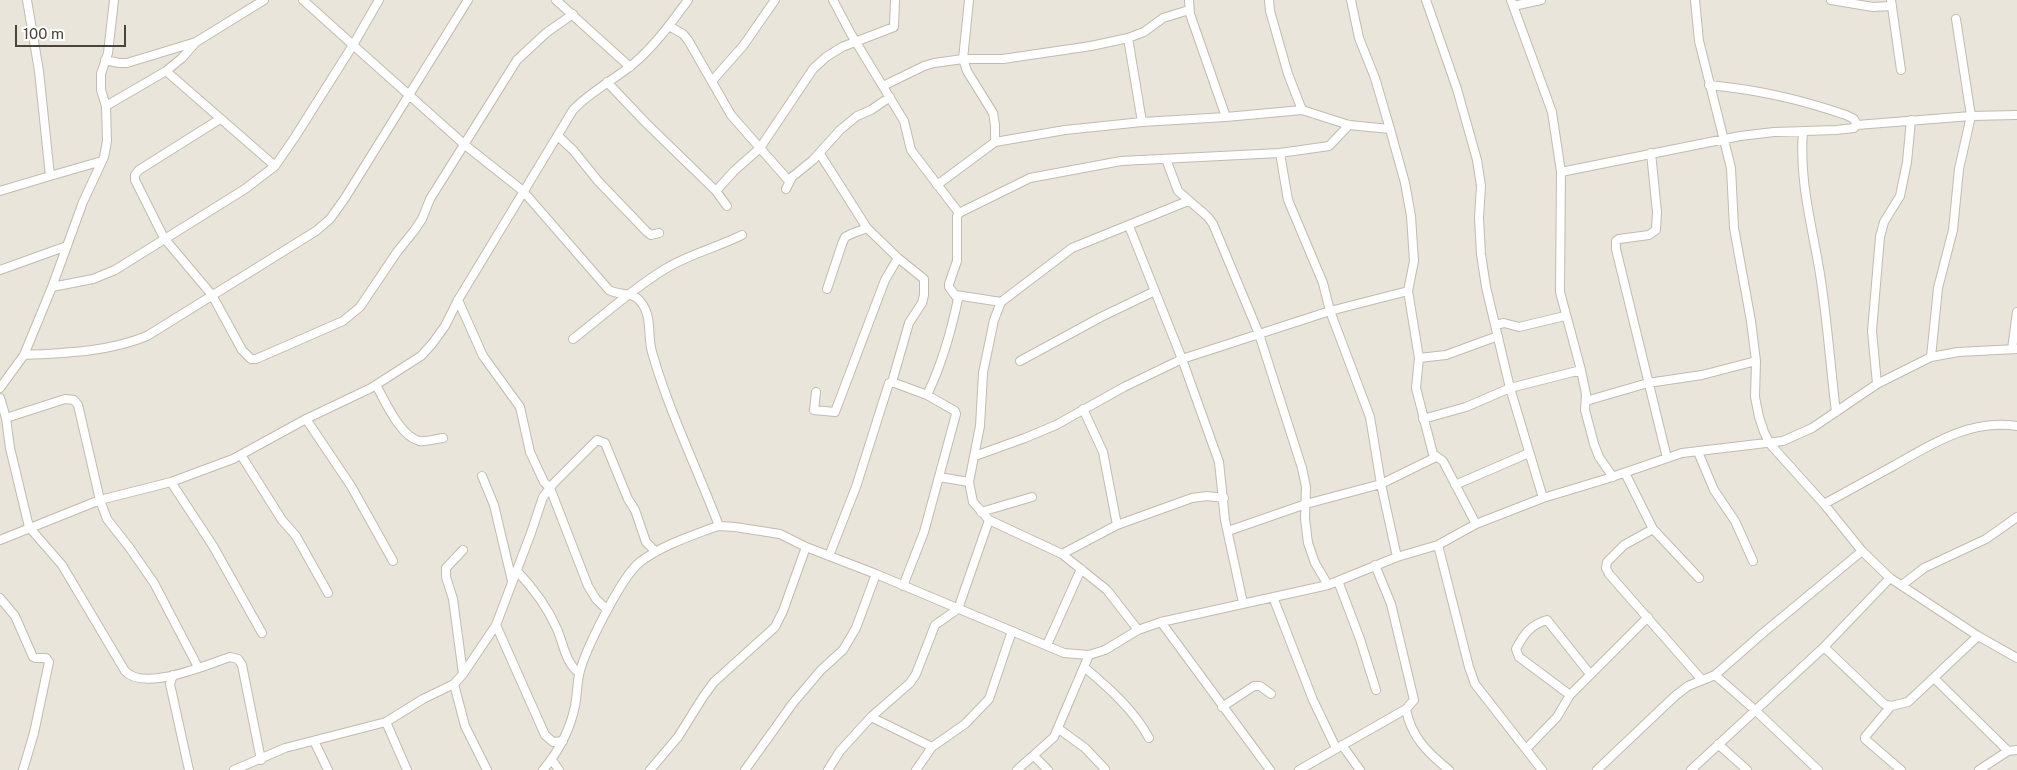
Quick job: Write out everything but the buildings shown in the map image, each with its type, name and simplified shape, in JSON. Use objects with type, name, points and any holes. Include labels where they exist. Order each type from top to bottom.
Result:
[{"type":"street","points":[[27,0],[38,71],[50,176]]},
{"type":"street","points":[[0,388],[24,355],[52,287],[83,202],[102,161],[107,141],[106,106],[101,90],[101,74],[108,53],[114,0]]},
{"type":"street","points":[[105,60],[127,63],[196,42],[264,0]]},
{"type":"street","points":[[303,0],[408,95],[523,191],[608,290],[614,294],[631,294],[640,301],[647,314],[651,350],[695,470],[719,526]]},
{"type":"street","points":[[52,287],[93,279],[114,270],[245,190],[275,166],[295,137],[379,0]]},
{"type":"street","points":[[24,355],[67,354],[131,343],[168,324],[316,231],[330,219],[468,0]]},
{"type":"street","points":[[556,0],[630,67]]},
{"type":"street","points":[[0,540],[28,527],[49,521],[100,500],[171,482],[241,455],[306,419],[376,385],[421,356],[445,326],[458,300],[573,110],[580,102],[643,56],[688,0]]},
{"type":"street","points":[[712,81],[743,46],[775,0]]},
{"type":"street","points":[[833,0],[906,126],[911,150],[959,212]]},
{"type":"street","points":[[716,191],[734,171],[760,148],[813,69],[826,57],[842,47],[894,26],[895,0]]},
{"type":"street","points":[[969,0],[963,59],[967,71],[993,113],[996,142]]},
{"type":"street","points":[[1189,0],[1189,10],[1226,117]]},
{"type":"street","points":[[1269,0],[1270,11],[1288,74],[1302,110]]},
{"type":"street","points":[[1351,0],[1359,38],[1375,78],[1405,183],[1414,238],[1414,261],[1408,291],[1420,358],[1416,388],[1433,454],[1436,458],[1443,461],[1476,524]]},
{"type":"street","points":[[1426,0],[1457,88],[1478,160],[1481,186],[1479,218],[1481,254],[1510,388],[1543,498]]},
{"type":"street","points":[[1541,0],[1512,3],[1552,112],[1560,172],[1562,209],[1559,258],[1560,292],[1581,370],[1586,401],[1585,410],[1594,444],[1603,463],[1613,477]]},
{"type":"street","points":[[1695,0],[1699,41],[1731,168],[1734,228],[1751,321],[1756,361],[1755,397],[1759,417],[1770,444],[1824,504],[1862,551],[1890,578],[1978,636],[2017,658]]},
{"type":"street","points":[[1831,0],[1873,8],[1891,3],[1901,70]]},
{"type":"street","points":[[884,86],[924,66],[963,59],[1010,58],[1091,46],[1128,38],[1144,32],[1163,18],[1189,10]]},
{"type":"street","points":[[220,119],[135,175],[164,238],[212,295],[242,350],[251,359],[256,359],[343,321],[360,307],[422,219],[430,199],[517,60],[546,33],[573,14]]},
{"type":"street","points":[[1932,357],[1940,272],[1950,246],[1959,168],[1970,116],[1956,19]]},
{"type":"street","points":[[669,26],[683,34],[688,40],[731,115],[760,148],[787,185],[820,154],[840,130],[857,116],[872,110],[890,97]]},
{"type":"street","points":[[1128,38],[1142,122]]},
{"type":"street","points":[[106,106],[166,71],[182,58],[196,42]]},
{"type":"street","points":[[166,71],[275,166]]},
{"type":"street","points":[[607,82],[716,191],[727,206]]},
{"type":"street","points":[[1709,85],[1748,89],[1792,98],[1846,115],[1854,120],[1857,125]]},
{"type":"street","points":[[937,184],[996,142],[1065,130],[1302,110],[1349,125],[1390,129]]},
{"type":"street","points":[[1560,172],[1724,138],[1774,132],[1836,130],[1854,128],[1857,125],[1911,120],[2017,114]]},
{"type":"street","points":[[1877,384],[1872,331],[1880,237],[1884,222],[1900,196],[1907,162],[1911,120]]},
{"type":"street","points":[[926,395],[937,373],[953,326],[958,299],[948,284],[956,261],[957,216],[959,212],[1030,178],[1121,161],[1280,153],[1329,146],[1349,125]]},
{"type":"street","points":[[1803,132],[1802,168],[1811,230],[1819,268],[1836,412]]},
{"type":"street","points":[[558,136],[574,150],[598,181],[646,231],[651,235],[659,233]]},
{"type":"street","points":[[1280,153],[1288,200],[1323,283],[1330,311],[1370,417],[1381,484],[1397,557]]},
{"type":"street","points":[[1650,153],[1657,212],[1656,230],[1649,235],[1623,238],[1616,241],[1616,249],[1667,458]]},
{"type":"street","points":[[820,154],[868,228],[898,258],[921,276],[925,282],[922,303],[909,323],[892,382],[889,383],[856,487],[829,556]]},
{"type":"street","points":[[1166,159],[1178,191],[1208,217],[1213,224],[1259,334],[1302,468],[1308,543],[1316,563],[1328,584]]},
{"type":"street","points":[[0,191],[102,161]]},
{"type":"street","points":[[1138,630],[1107,590],[1062,554],[989,520],[973,502],[968,482],[980,426],[983,374],[994,320],[1001,302],[1072,248],[1188,201]]},
{"type":"street","points":[[1129,226],[1182,359],[1219,462],[1228,531],[1243,603]]},
{"type":"street","points":[[828,289],[846,237],[868,228]]},
{"type":"street","points":[[573,339],[664,270],[688,256],[724,244],[742,235]]},
{"type":"street","points":[[0,270],[67,246]]},
{"type":"street","points":[[816,392],[814,410],[835,412],[885,280],[898,258]]},
{"type":"street","points":[[1020,361],[1101,317],[1156,291]]},
{"type":"street","points":[[975,456],[1056,425],[1083,409],[1182,359],[1330,311],[1408,291]]},
{"type":"street","points":[[956,295],[1001,302]]},
{"type":"street","points":[[458,300],[483,356],[520,406],[530,452],[544,482],[550,488],[588,586],[596,599],[608,610]]},
{"type":"street","points":[[543,770],[552,760],[563,741],[575,706],[579,673],[608,610],[636,567],[656,552],[693,535],[719,526],[750,528],[780,534],[806,547],[876,574],[1064,653],[1089,655],[1105,650],[1138,630],[1161,622],[1338,581],[1397,557],[1438,545],[1476,524],[1543,498],[1613,477],[1682,453],[1783,442],[1812,428],[1877,384],[1932,357],[1951,353],[2015,349],[2017,312]]},
{"type":"street","points":[[1495,325],[1504,323],[1519,327],[1565,316]]},
{"type":"street","points":[[1420,358],[1446,355],[1498,336]]},
{"type":"street","points":[[1586,401],[1648,382],[1702,375],[1756,361]]},
{"type":"street","points":[[1424,419],[1466,407],[1510,388],[1581,370]]},
{"type":"street","points":[[892,382],[926,395],[955,411],[956,414],[924,532],[903,586]]},
{"type":"street","points":[[376,385],[398,424],[409,436],[426,441],[443,438]]},
{"type":"street","points":[[0,398],[6,418],[10,448],[28,527],[62,565],[130,676],[137,679],[156,679],[230,657],[238,660],[242,665],[260,760]]},
{"type":"street","points":[[6,418],[66,399],[74,400],[78,405],[100,500],[107,519],[130,547],[154,583],[198,667]]},
{"type":"street","points":[[1083,409],[1103,452],[1116,525]]},
{"type":"street","points":[[306,419],[351,486],[392,561]]},
{"type":"street","points":[[1824,504],[1941,439],[1981,426],[1998,423],[2017,426]]},
{"type":"street","points":[[234,770],[243,769],[285,748],[386,722],[423,699],[454,684],[463,674],[496,625],[543,497],[594,442],[602,441],[609,451],[628,499],[635,510],[646,542],[656,552]]},
{"type":"street","points":[[1698,452],[1714,490],[1735,521],[1753,561]]},
{"type":"street","points":[[1456,484],[1530,453]]},
{"type":"street","points":[[241,455],[282,520],[296,536],[328,593]]},
{"type":"street","points":[[1228,531],[1306,504],[1381,484],[1436,458]]},
{"type":"street","points":[[1625,473],[1653,529],[1699,578]]},
{"type":"street","points":[[482,476],[494,506],[512,581]]},
{"type":"street","points":[[939,477],[968,482]]},
{"type":"street","points":[[171,482],[213,546],[262,633]]},
{"type":"street","points":[[1062,554],[1116,525],[1192,498],[1207,496],[1224,498]]},
{"type":"street","points":[[981,512],[1032,497]]},
{"type":"street","points":[[1902,585],[1924,568],[1986,539],[2017,517]]},
{"type":"street","points":[[828,770],[840,751],[871,717],[910,683],[916,674],[935,625],[958,609],[989,520]]},
{"type":"street","points":[[1653,529],[1624,544],[1607,562],[1606,568],[1609,574],[1702,680]]},
{"type":"street","points":[[1438,545],[1475,684],[1542,770]]},
{"type":"street","points":[[650,770],[678,738],[702,697],[714,682],[775,627],[783,611],[806,547]]},
{"type":"street","points":[[463,550],[446,568],[446,577],[453,599],[463,674]]},
{"type":"street","points":[[1597,770],[1675,696],[1688,686],[1715,675],[1763,632],[1862,551]]},
{"type":"street","points":[[1299,770],[1406,709],[1414,700],[1391,604],[1375,566]]},
{"type":"street","points":[[1047,645],[1081,569]]},
{"type":"street","points":[[517,571],[534,588],[544,604],[570,663],[579,673]]},
{"type":"street","points":[[745,770],[793,703],[821,670],[843,650],[856,628],[876,574]]},
{"type":"street","points":[[1691,770],[1824,647],[1890,578]]},
{"type":"street","points":[[1338,581],[1360,639],[1376,690]]},
{"type":"street","points":[[1273,597],[1313,700],[1339,746],[1360,770]]},
{"type":"street","points":[[0,598],[15,616],[33,657],[46,658],[49,662],[34,733],[23,770]]},
{"type":"street","points":[[1526,749],[1556,717],[1570,694],[1648,617]]},
{"type":"street","points":[[1570,694],[1519,657],[1516,649],[1525,632],[1536,623],[1547,620],[1590,674]]},
{"type":"street","points":[[1161,622],[1270,770]]},
{"type":"street","points":[[496,625],[545,735],[553,742],[563,741]]},
{"type":"street","points":[[916,770],[932,747],[965,724],[989,699],[1012,631]]},
{"type":"street","points":[[1824,647],[1884,704],[1891,706],[1908,702],[1978,636]]},
{"type":"street","points":[[1017,770],[1054,737],[1089,655]]},
{"type":"street","points":[[1084,667],[1106,686],[1142,724],[1149,738]]},
{"type":"street","points":[[172,675],[170,684],[189,770]]},
{"type":"street","points":[[1715,675],[1818,770]]},
{"type":"street","points":[[1934,678],[2008,751]]},
{"type":"street","points":[[454,684],[466,726],[487,770]]},
{"type":"street","points":[[1222,707],[1254,686],[1260,686],[1271,694]]},
{"type":"street","points":[[1891,706],[1865,737],[1866,740],[1901,770]]},
{"type":"street","points":[[1406,709],[1408,720],[1416,738],[1428,753],[1449,770]]},
{"type":"street","points":[[871,717],[932,747]]},
{"type":"street","points":[[386,722],[408,770]]},
{"type":"street","points":[[1059,729],[1085,748],[1105,769]]},
{"type":"street","points":[[314,741],[328,770]]},
{"type":"street","points":[[1718,744],[1747,770]]},
{"type":"street","points":[[1979,770],[2008,751],[2017,750]]},
{"type":"street","points":[[1034,756],[1048,770]]},
{"type":"street","points":[[552,760],[559,770]]},
{"type":"shaded area","points":[[0,0],[2017,0],[2017,770],[0,770]]}]
